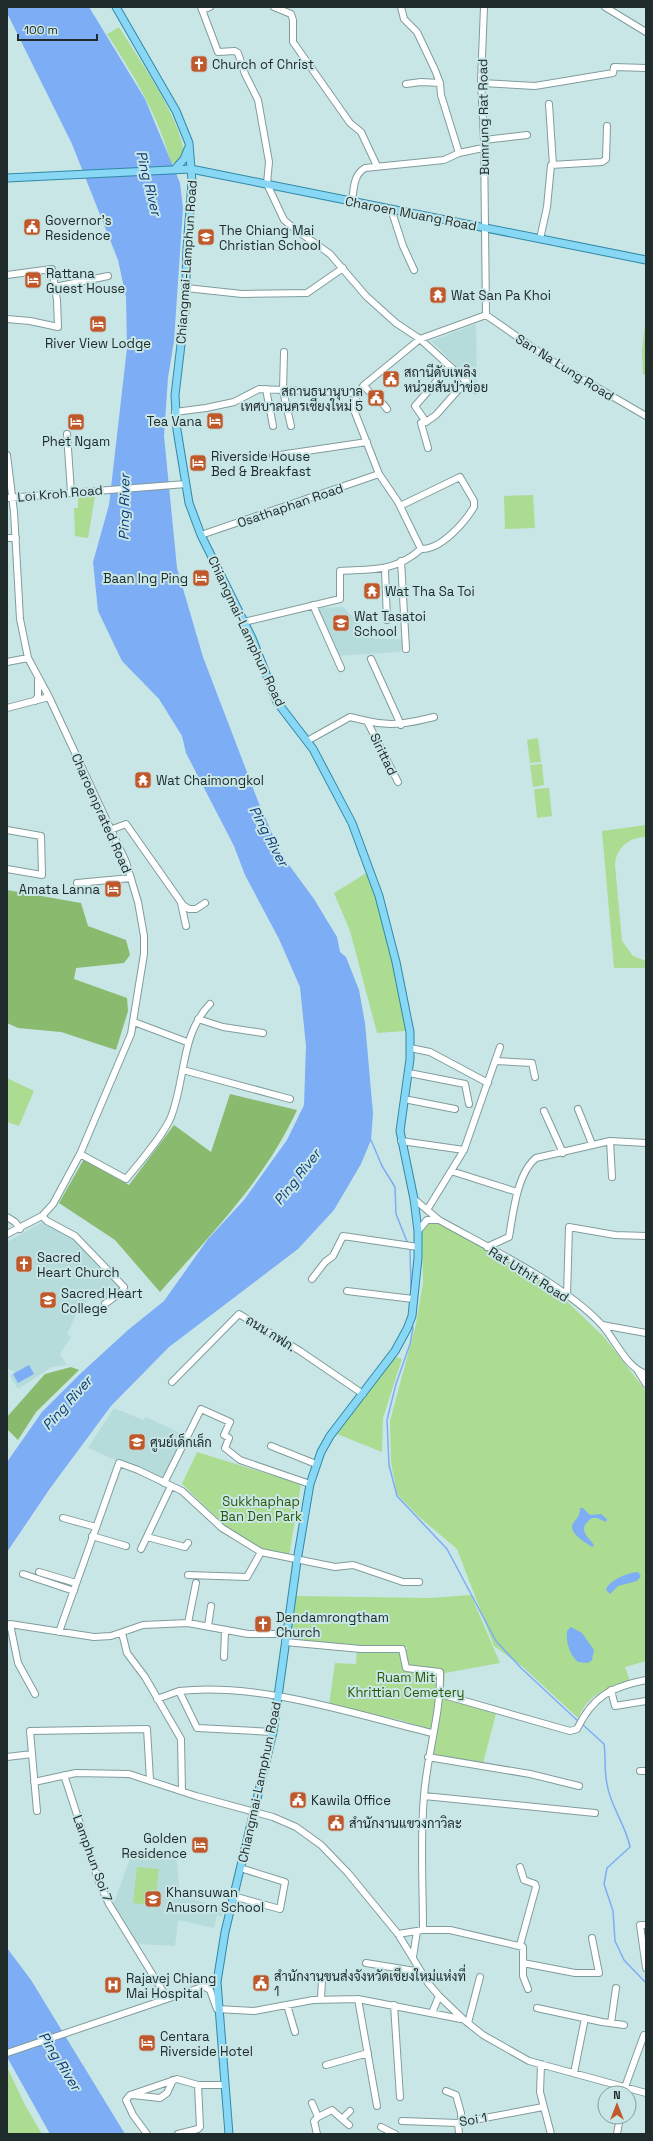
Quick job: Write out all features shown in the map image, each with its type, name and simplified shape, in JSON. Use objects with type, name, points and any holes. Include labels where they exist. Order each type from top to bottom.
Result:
[{"type":"main road","name":"Chiangmai-Lamphun Road","points":[[116,7],[176,111],[189,143],[192,199],[187,248],[185,311],[176,376],[175,412],[182,484],[201,535],[244,622],[277,702],[313,749],[352,823],[379,896],[406,1012],[410,1048],[409,1073],[401,1120],[401,1141],[414,1199],[418,1230],[413,1247],[412,1316],[395,1351],[330,1436],[316,1464],[310,1484],[296,1561],[273,1732],[233,1896],[218,1970],[217,2009],[229,2134]]},
{"type":"main road","points":[[175,169],[187,155],[189,143]]},
{"type":"main road","name":"Charoen Muang Road","points":[[7,178],[191,169],[646,260]]},
{"type":"street","points":[[210,7],[201,8],[218,52],[238,53],[245,74],[257,95],[267,151],[267,184],[274,201],[289,225],[330,254],[366,296],[396,323],[420,339],[476,390]]},
{"type":"street","points":[[274,7],[290,14],[292,20],[293,42],[350,123],[361,132],[377,166]]},
{"type":"street","points":[[401,7],[404,19],[417,32],[440,82],[441,95],[459,153]]},
{"type":"street","name":"Bumrung Rat Road","points":[[484,7],[481,84],[484,140],[486,316]]},
{"type":"street","points":[[605,7],[646,32]]},
{"type":"street","points":[[481,84],[535,86],[613,73],[614,67],[646,68]]},
{"type":"street","points":[[406,84],[440,82]]},
{"type":"street","points":[[540,239],[547,207],[549,173],[551,165],[553,165],[549,104]]},
{"type":"street","points":[[553,165],[602,162],[606,159],[607,126]]},
{"type":"street","points":[[484,140],[527,135]]},
{"type":"street","points":[[352,201],[359,172],[377,166],[444,160],[459,153],[483,148]]},
{"type":"street","points":[[391,209],[403,246],[414,270]]},
{"type":"street","points":[[186,288],[242,294],[307,293],[343,268]]},
{"type":"street","points":[[7,275],[52,269],[59,317],[58,327],[30,321],[7,319]]},
{"type":"street","points":[[55,287],[108,276]]},
{"type":"street","points":[[421,549],[400,506],[380,474],[354,410],[354,401],[364,385],[420,339],[486,316]]},
{"type":"street","name":"San Na Lung Road","points":[[486,316],[555,363],[646,416]]},
{"type":"street","points":[[284,352],[283,391],[291,426]]},
{"type":"street","points":[[426,422],[415,406],[450,366]]},
{"type":"street","points":[[428,448],[421,424],[436,416],[466,381]]},
{"type":"street","points":[[364,385],[370,395],[381,400],[387,409]]},
{"type":"street","points":[[175,412],[206,408],[234,402],[259,389],[358,393]]},
{"type":"street","points":[[266,389],[273,426]]},
{"type":"street","points":[[68,434],[71,492]]},
{"type":"street","points":[[273,456],[367,442]]},
{"type":"street","name":"Charoenprated Road","points":[[7,455],[10,498],[16,538],[20,619],[28,658],[48,697],[110,830],[124,856],[138,902],[144,947],[144,962],[132,1034],[80,1154],[52,1204],[42,1216],[20,1229],[7,1234]]},
{"type":"street","name":"Osathaphan Road","points":[[201,535],[380,474]]},
{"type":"street","points":[[244,622],[340,599],[340,571],[385,569],[413,556],[421,549],[428,548],[458,530],[474,507],[474,501],[460,477],[400,506]]},
{"type":"street","name":"Loi Kroh Road","points":[[10,498],[182,484]]},
{"type":"street","points":[[7,538],[16,538]]},
{"type":"street","points":[[402,561],[406,649]]},
{"type":"street","points":[[385,569],[386,620]]},
{"type":"street","points":[[313,605],[341,668]]},
{"type":"street","points":[[7,662],[28,658]]},
{"type":"street","points":[[371,659],[401,725]]},
{"type":"street","points":[[35,701],[38,696],[38,677]]},
{"type":"street","points":[[7,708],[48,697]]},
{"type":"street","name":"Sirittad","points":[[307,741],[350,717],[367,721],[398,782]]},
{"type":"street","points":[[367,721],[381,724],[401,725],[434,717]]},
{"type":"street","points":[[110,830],[126,824],[183,905],[192,909],[199,908],[204,903]]},
{"type":"street","points":[[7,830],[41,836],[42,875],[7,869]]},
{"type":"street","points":[[77,883],[131,878]]},
{"type":"street","points":[[180,901],[186,926]]},
{"type":"street","points":[[80,1154],[126,1179],[170,1118],[183,1070],[187,1042],[198,1019],[210,1004]]},
{"type":"street","points":[[198,1019],[223,1027],[262,1033]]},
{"type":"street","points":[[134,1022],[187,1042]]},
{"type":"street","points":[[427,1210],[464,1150],[500,1047]]},
{"type":"street","points":[[410,1048],[428,1051],[488,1083]]},
{"type":"street","points":[[496,1061],[532,1063],[535,1077]]},
{"type":"street","points":[[183,1070],[290,1099]]},
{"type":"street","points":[[409,1073],[465,1084],[470,1104]]},
{"type":"street","points":[[404,1099],[455,1109]]},
{"type":"street","points":[[578,1109],[592,1144]]},
{"type":"street","points":[[544,1111],[563,1153]]},
{"type":"street","points":[[401,1141],[464,1150]]},
{"type":"street","points":[[610,1142],[612,1177]]},
{"type":"street","points":[[487,1247],[509,1237],[517,1192],[532,1161],[536,1158],[563,1153],[592,1144],[610,1142],[646,1143]]},
{"type":"street","points":[[451,1172],[517,1192]]},
{"type":"street","name":"Rat Uthit Road","points":[[414,1199],[439,1220],[555,1287],[567,1296],[602,1325],[638,1371],[646,1384]]},
{"type":"street","points":[[42,1216],[75,1236],[124,1287],[122,1291],[105,1304]]},
{"type":"street","points":[[7,1217],[15,1222],[20,1229]]},
{"type":"street","points":[[418,1230],[427,1220],[439,1220]]},
{"type":"street","points":[[567,1296],[568,1227],[616,1235],[646,1236]]},
{"type":"street","points":[[312,1279],[325,1262],[334,1256],[343,1236],[413,1247]]},
{"type":"street","points":[[347,1291],[413,1299]]},
{"type":"street","name":"ถนน กฟภ.","points":[[172,1382],[239,1314],[363,1394]]},
{"type":"street","points":[[602,1325],[646,1333]]},
{"type":"street","points":[[638,1371],[646,1374]]},
{"type":"street","points":[[164,1482],[201,1408],[230,1422],[224,1435],[229,1438],[225,1448],[240,1460],[310,1484]]},
{"type":"street","points":[[271,1446],[316,1464]]},
{"type":"street","points":[[59,1632],[118,1463],[138,1470],[182,1492],[222,1528],[260,1552],[296,1561],[335,1568],[353,1565],[403,1582],[419,1582]]},
{"type":"street","points":[[141,1549],[171,1486]]},
{"type":"street","points":[[63,1518],[96,1527]]},
{"type":"street","points":[[92,1536],[126,1546]]},
{"type":"street","points":[[147,1537],[185,1547],[188,1543]]},
{"type":"street","points":[[188,1575],[248,1577],[260,1552]]},
{"type":"street","points":[[39,1572],[76,1584]]},
{"type":"street","points":[[23,1574],[74,1592]]},
{"type":"street","points":[[188,1623],[196,1583]]},
{"type":"street","points":[[208,1626],[211,1606]]},
{"type":"street","points":[[35,1694],[18,1663],[10,1624],[103,1637],[122,1633],[143,1625],[188,1623],[248,1634],[286,1634]]},
{"type":"street","points":[[224,1657],[225,1630]]},
{"type":"street","points":[[122,1633],[128,1653],[181,1739],[182,1791]]},
{"type":"street","points":[[285,1642],[361,1649],[402,1649],[406,1668],[440,1672],[440,1694],[428,1757],[424,1796],[420,1930],[413,1957]]},
{"type":"street","points":[[440,1694],[570,1731],[577,1728],[592,1704],[599,1697],[611,1690],[646,1680]]},
{"type":"street","points":[[157,1699],[178,1691],[203,1688],[278,1696],[432,1733]]},
{"type":"street","points":[[611,1690],[615,1706],[646,1701]]},
{"type":"street","points":[[178,1691],[198,1728],[273,1732]]},
{"type":"street","points":[[38,1811],[30,1731],[147,1729],[150,1780]]},
{"type":"street","points":[[7,1757],[32,1754]]},
{"type":"street","points":[[428,1757],[530,1774],[579,1786]]},
{"type":"street","points":[[34,1782],[76,1773],[129,1774],[285,1822],[321,1845],[359,1884],[398,1934],[421,1972],[439,1996],[465,2021],[507,2050],[529,2061],[613,2085]]},
{"type":"street","name":"Lamphun Soi 7","points":[[64,1775],[106,1899],[167,1998]]},
{"type":"street","points":[[424,1796],[595,1813]]},
{"type":"street","points":[[520,1867],[524,1880],[535,1884],[536,1887],[522,1946],[523,1976],[528,1989]]},
{"type":"street","points":[[233,1896],[280,1909],[285,1882],[240,1868]]},
{"type":"street","points":[[646,1925],[640,1925],[646,1968]]},
{"type":"street","points":[[398,1934],[420,1930],[450,1930],[522,1946]]},
{"type":"street","points":[[523,1963],[575,1973],[598,1973],[592,1938]]},
{"type":"street","points":[[366,1963],[421,1972]]},
{"type":"street","points":[[201,1987],[214,1977],[218,1970]]},
{"type":"street","points":[[465,2021],[480,1977]]},
{"type":"street","points":[[321,1999],[322,1980]]},
{"type":"street","points":[[7,2053],[217,1982]]},
{"type":"street","points":[[201,1987],[210,1990],[217,2009],[254,2011],[321,1999],[358,1999],[432,2012],[465,2021]]},
{"type":"street","points":[[611,2023],[616,1988]]},
{"type":"street","points":[[432,2012],[439,1996]]},
{"type":"street","points":[[358,1999],[377,2106]]},
{"type":"street","points":[[288,2005],[295,2032]]},
{"type":"street","points":[[394,2005],[400,2097]]},
{"type":"street","points":[[537,2008],[624,2025]]},
{"type":"street","points":[[574,2073],[585,2018]]},
{"type":"street","points":[[627,2085],[644,2034]]},
{"type":"street","points":[[326,2065],[368,2053]]},
{"type":"street","points":[[541,2064],[539,2082],[543,2107],[551,2134]]},
{"type":"street","points":[[147,2134],[133,2115],[126,2100],[130,2095],[180,2079],[198,2085],[224,2085]]},
{"type":"street","points":[[130,2095],[160,2098],[167,2093],[173,2080]]},
{"type":"street","points":[[178,2134],[198,2129],[200,2127],[198,2085]]},
{"type":"street","points":[[446,2091],[456,2095],[460,2107],[459,2134]]},
{"type":"street","points":[[312,2103],[318,2117]]},
{"type":"street","name":"Soi 1","points":[[402,2121],[459,2122],[543,2107]]},
{"type":"street","points":[[317,2134],[314,2121],[318,2117],[332,2110],[349,2125]]},
{"type":"street","points":[[342,2118],[350,2111]]},
{"type":"street","points":[[381,2127],[395,2134]]},
{"type":"shaded area","points":[[476,324],[477,386],[431,341]]},
{"type":"shaded area","name":"Wat Tasatoi School","points":[[343,607],[375,639],[403,639],[404,649],[399,652],[335,656],[316,608]]},
{"type":"shaded area","name":"Sacred Heart College","points":[[48,1219],[77,1237],[127,1290],[104,1306],[94,1294],[79,1309],[67,1334],[71,1337],[60,1354],[67,1365],[52,1367],[18,1389],[10,1376],[15,1372],[7,1368],[7,1242]]},
{"type":"shaded area","name":"ศูนย์เด็กเล็ก","points":[[114,1408],[143,1420],[146,1417],[186,1436],[163,1481],[88,1448]]},
{"type":"shaded area","name":"Khansuwan Anusorn School","points":[[133,1850],[176,1852],[180,1896],[224,1907],[222,1917],[217,1915],[214,1928],[178,1920],[175,1946],[138,1944],[113,1905]]},
{"type":"green space","points":[[119,27],[168,108],[182,142],[185,158],[171,164],[153,113],[136,81],[107,34]]},
{"type":"green space","points":[[646,315],[646,374],[643,375],[642,351]]},
{"type":"green space","points":[[533,495],[535,528],[505,529],[504,496]]},
{"type":"green space","points":[[95,496],[88,538],[75,536],[74,508],[78,508],[78,497]]},
{"type":"green space","points":[[538,738],[541,762],[530,763],[527,740]]},
{"type":"green space","points":[[542,764],[544,785],[533,787],[530,765]]},
{"type":"green space","points":[[549,788],[552,816],[537,818],[534,789]]},
{"type":"green space","points":[[646,825],[646,837],[634,839],[624,845],[618,853],[615,865],[622,941],[633,956],[646,961],[646,968],[614,968],[602,831]]},
{"type":"green space","points":[[368,872],[385,930],[406,1031],[377,1033],[350,931],[334,893]]},
{"type":"green space","points":[[7,890],[81,903],[88,926],[126,940],[130,955],[124,963],[76,968],[74,979],[127,998],[128,1011],[116,1050],[61,1032],[18,1028],[7,1023]]},
{"type":"green space","points":[[7,1078],[34,1091],[19,1126],[7,1122]]},
{"type":"green space","points":[[230,1094],[297,1110],[284,1136],[253,1183],[217,1228],[160,1292],[115,1240],[59,1203],[84,1159],[129,1185],[174,1125],[211,1152]]},
{"type":"green space","points":[[428,1222],[439,1223],[458,1233],[504,1258],[557,1292],[604,1337],[646,1391],[646,1661],[625,1667],[630,1681],[599,1693],[593,1697],[578,1718],[523,1667],[494,1646],[457,1549],[418,1516],[397,1494],[391,1463],[390,1421],[416,1324],[423,1283],[422,1230]]},
{"type":"green space","points":[[394,1356],[402,1359],[383,1418],[382,1452],[337,1434]]},
{"type":"green space","points":[[71,1367],[79,1370],[36,1412],[18,1440],[7,1429],[7,1417],[45,1374]]},
{"type":"green space","name":"Sukkhaphap Ban Den Park","points":[[197,1452],[301,1484],[289,1556],[260,1548],[232,1532],[182,1484]]},
{"type":"green space","name":"Ruam Mit Khrittian Cemetery","points":[[471,1595],[500,1663],[445,1673],[443,1698],[496,1714],[483,1763],[430,1755],[435,1731],[400,1720],[329,1705],[335,1663],[356,1664],[357,1649],[407,1649],[407,1647],[360,1647],[290,1642],[296,1596],[431,1598]]},
{"type":"green space","points":[[137,1867],[159,1869],[155,1905],[133,1903]]},
{"type":"green space","points":[[7,2067],[25,2105],[42,2134],[7,2134]]},
{"type":"water","name":"Ping River","points":[[7,7],[89,7],[145,99],[180,183],[183,208],[174,341],[168,378],[164,436],[177,568],[203,657],[258,801],[281,854],[314,899],[337,937],[340,952],[346,957],[359,990],[365,1023],[373,1113],[371,1140],[361,1164],[334,1210],[298,1249],[169,1347],[111,1406],[51,1487],[7,1552],[7,1462],[42,1412],[80,1374],[128,1330],[164,1301],[208,1239],[244,1200],[287,1140],[304,1105],[306,1046],[300,987],[279,939],[245,875],[234,846],[186,753],[182,736],[159,699],[122,661],[98,611],[93,562],[109,505],[127,348],[126,297],[118,260],[72,144],[7,13]]},
{"type":"water","points":[[29,1365],[34,1374],[18,1383],[13,1374]]},
{"type":"water","points":[[580,1508],[583,1508],[590,1515],[601,1514],[607,1519],[606,1522],[597,1518],[592,1518],[587,1522],[584,1529],[585,1533],[594,1545],[592,1547],[581,1540],[572,1529],[572,1526],[580,1512]]},
{"type":"water","points":[[638,1572],[641,1576],[637,1581],[618,1586],[610,1594],[606,1590],[615,1580],[630,1573]]},
{"type":"water","points":[[571,1627],[582,1633],[594,1650],[592,1660],[588,1663],[578,1662],[570,1652],[567,1631]]},
{"type":"water","name":"Ping River","points":[[7,1948],[31,1980],[125,2134],[50,2134],[7,2057]]},
{"type":"waterway","points":[[371,1140],[382,1166],[395,1187],[396,1214],[408,1244]]},
{"type":"waterway","points":[[410,1248],[411,1288]]},
{"type":"waterway","points":[[412,1324],[413,1328],[410,1344],[396,1384],[387,1420],[389,1465],[397,1496],[447,1549],[496,1641],[521,1668],[579,1722]]},
{"type":"waterway","points":[[582,1724],[604,1744],[606,1779],[611,1800],[625,1831],[630,1847],[607,1868],[604,1884],[613,1911],[615,1941],[624,1960],[646,1983]]},
{"type":"place","name":"Church of Christ","points":[[199,64]]},
{"type":"place","name":"Governor's Residence","points":[[32,227]]},
{"type":"place","name":"The Chiang Mai Christian School","points":[[206,237]]},
{"type":"place","name":"Rattana Guest House","points":[[33,280]]},
{"type":"place","name":"Wat San Pa Khoi","points":[[438,295]]},
{"type":"place","name":"River View Lodge","points":[[98,324]]},
{"type":"place","name":"สถานีดับเพลิง หน่วยสันป่าข่อย","points":[[391,379]]},
{"type":"place","name":"สถานธนานุบาล เทศบาลนครเชียงใหม่ 5","points":[[376,398]]},
{"type":"place","name":"Tea Vana","points":[[215,421]]},
{"type":"place","name":"Phet Ngam","points":[[76,422]]},
{"type":"place","name":"Riverside House Bed & Breakfast","points":[[198,463]]},
{"type":"place","name":"Baan Ing Ping","points":[[201,578]]},
{"type":"place","name":"Wat Tha Sa Toi","points":[[372,591]]},
{"type":"place","name":"Wat Tasatoi School","points":[[341,623]]},
{"type":"place","name":"Wat Chaimongkol","points":[[143,780]]},
{"type":"place","name":"Amata Lanna","points":[[113,889]]},
{"type":"place","name":"Sacred Heart Church","points":[[24,1264]]},
{"type":"place","name":"Sacred Heart College","points":[[48,1300]]},
{"type":"place","name":"ศูนย์เด็กเล็ก","points":[[137,1442]]},
{"type":"place","name":"Dendamrongtham Church","points":[[263,1624]]},
{"type":"place","name":"Kawila Office","points":[[298,1800]]},
{"type":"place","name":"สำนักงานแขวงกาวิละ","points":[[336,1823]]},
{"type":"place","name":"Golden Residence","points":[[200,1845]]},
{"type":"place","name":"Khansuwan Anusorn School","points":[[153,1899]]},
{"type":"place","name":"สำนักงานขนส่งจังหวัดเชียงใหม่แห่งที่ 1","points":[[261,1983]]},
{"type":"place","name":"Rajavej Chiang Mai Hospital","points":[[113,1985]]},
{"type":"place","name":"Centara Riverside Hotel","points":[[147,2043]]}]
